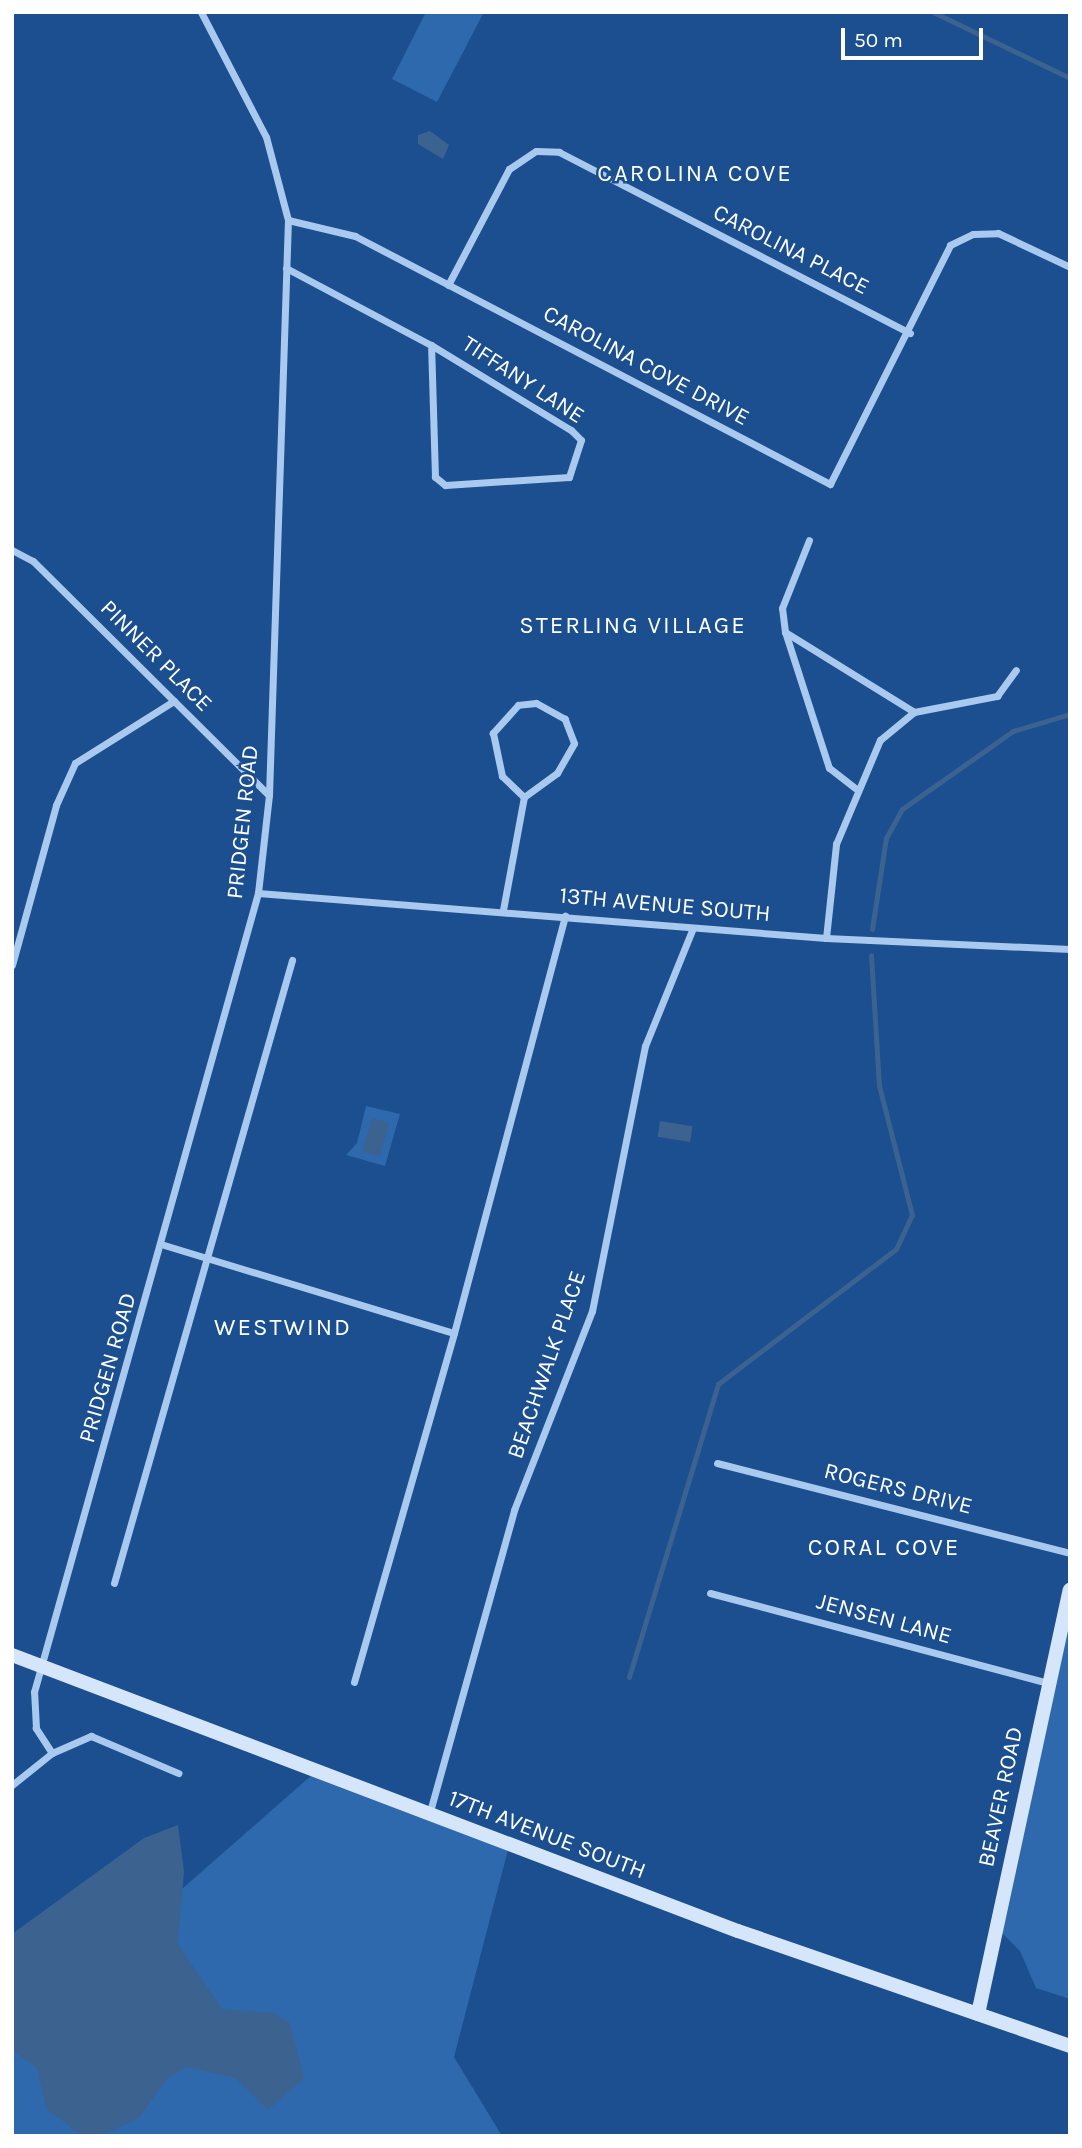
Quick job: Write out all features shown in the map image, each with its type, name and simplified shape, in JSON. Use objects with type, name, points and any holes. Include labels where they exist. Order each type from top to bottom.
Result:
[{"type":"street","name":"PRIDGEN ROAD","points":[[52,1753],[36,1728],[34,1692],[164,1245],[258,893],[269,795],[288,220],[267,138],[201,12]]},
{"type":"street","name":"CAROLINA PLACE","points":[[448,285],[509,169],[536,151],[559,152],[910,334]]},
{"type":"street","name":"CAROLINA COVE DRIVE","points":[[288,220],[355,236],[830,484],[910,334]]},
{"type":"street","points":[[910,334],[950,245],[973,234],[998,233],[1070,267]]},
{"type":"street","name":"TIFFANY LANE","points":[[286,268],[430,345],[571,430],[581,440],[569,477],[445,485],[435,477],[430,345]]},
{"type":"street","points":[[808,540],[782,608],[785,632],[829,768],[855,788]]},
{"type":"street","name":"PINNER PLACE","points":[[12,550],[33,561],[269,795]]},
{"type":"street","points":[[785,632],[914,712]]},
{"type":"street","points":[[826,937],[836,844],[855,788],[880,740],[914,712],[996,696],[1016,670]]},
{"type":"street","points":[[12,965],[56,805],[75,762],[174,701]]},
{"type":"street","points":[[503,910],[524,797],[556,773],[574,743],[565,719],[536,703],[517,705],[493,733],[502,776],[524,797]]},
{"type":"street","name":"13TH AVENUE SOUTH","points":[[258,893],[503,910],[693,928],[1070,949]]},
{"type":"street","points":[[354,1682],[454,1333],[565,916]]},
{"type":"street","name":"BEACHWALK PLACE","points":[[429,1815],[514,1510],[592,1311],[645,1046],[693,928]]},
{"type":"street","points":[[114,1583],[292,960]]},
{"type":"street","points":[[164,1245],[454,1333]]},
{"type":"street","name":"ROGERS DRIVE","points":[[717,1463],[1070,1553]]},
{"type":"street","name":"BEAVER ROAD","points":[[978,2014],[1070,1590]]},
{"type":"street","name":"JENSEN LANE","points":[[710,1592],[1048,1683]]},
{"type":"street","name":"17TH AVENUE SOUTH","points":[[12,1655],[429,1815],[1070,2046]]},
{"type":"street","points":[[12,1785],[52,1753],[91,1736],[178,1773]]},
{"type":"shaded area","points":[[426,12],[484,12],[437,102],[392,79]]},
{"type":"shaded area","points":[[430,131],[449,145],[443,159],[418,144],[418,135]]},
{"type":"shaded area","points":[[366,1106],[400,1114],[385,1166],[346,1155],[357,1143]]},
{"type":"shaded area","points":[[372,1118],[389,1123],[380,1157],[362,1152]]},
{"type":"shaded area","points":[[660,1121],[693,1126],[690,1142],[657,1137]]},
{"type":"shaded area","points":[[1070,1578],[1070,1999],[1036,1988],[1020,1951],[996,1927]]},
{"type":"shaded area","points":[[313,1774],[509,1846],[454,2057],[502,2136],[12,2136],[12,2038]]},
{"type":"shaded area","points":[[178,1825],[184,1871],[178,1944],[222,2009],[272,2013],[290,2023],[304,2078],[268,2110],[235,2078],[186,2067],[167,2078],[140,2117],[108,2133],[82,2136],[46,2108],[37,2068],[12,2050],[12,1934],[144,1838]]},
{"type":"waterway","points":[[933,12],[1070,78]]},
{"type":"waterway","points":[[872,929],[886,838],[902,809],[1013,731],[1070,714]]},
{"type":"waterway","points":[[629,1677],[718,1384],[896,1249],[912,1215],[879,1086],[871,955]]},
{"type":"district","name":"CAROLINA COVE","points":[[695,174]]},
{"type":"district","name":"STERLING VILLAGE","points":[[633,626]]},
{"type":"district","name":"WESTWIND","points":[[283,1328]]},
{"type":"district","name":"CORAL COVE","points":[[884,1548]]}]
